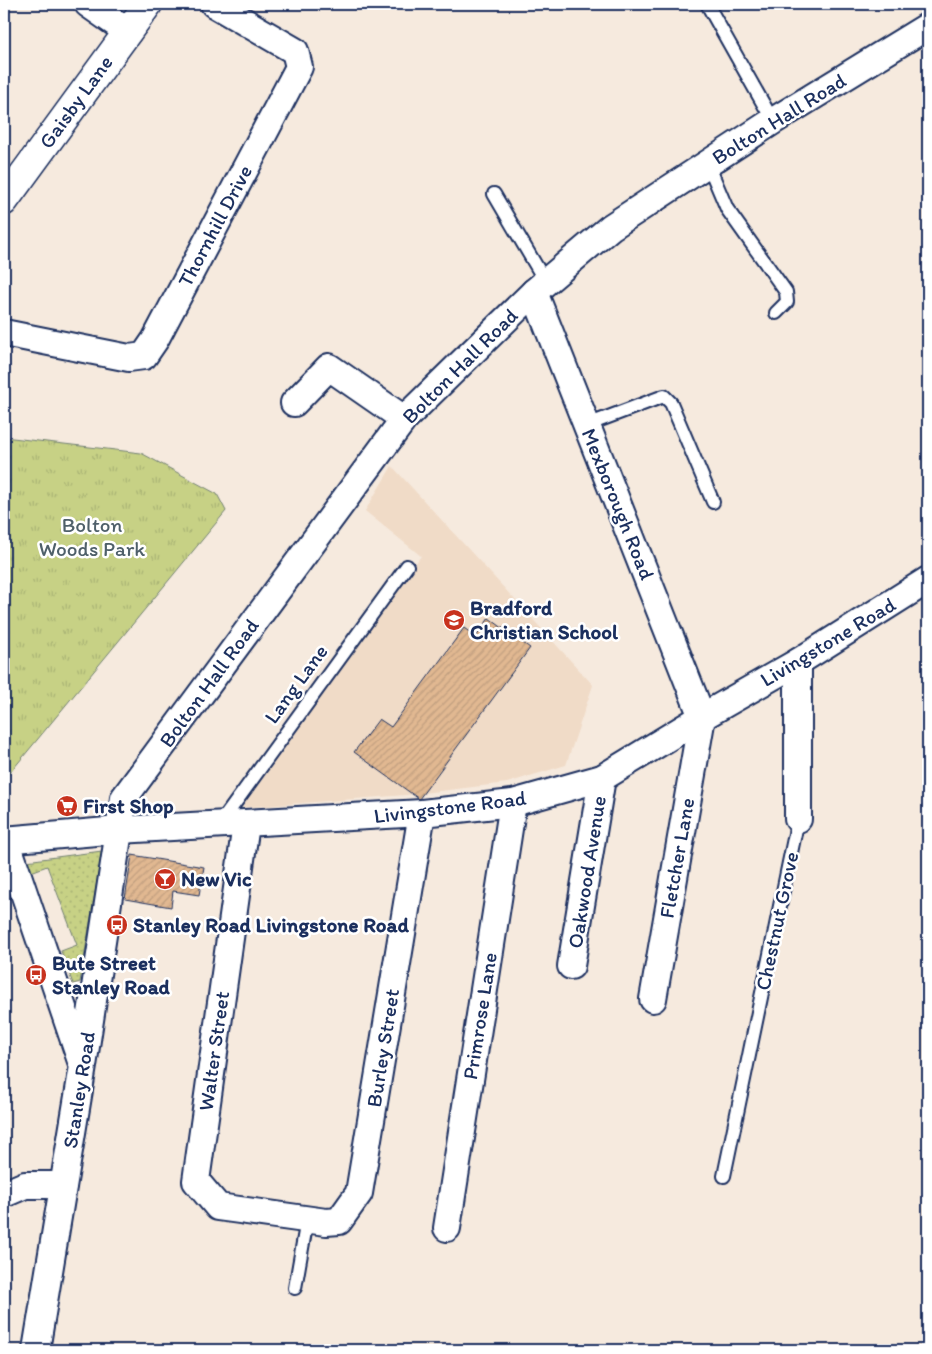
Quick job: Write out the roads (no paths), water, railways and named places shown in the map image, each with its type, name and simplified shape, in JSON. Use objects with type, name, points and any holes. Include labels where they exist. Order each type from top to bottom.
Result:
[{"type":"street","points":[[88,4],[128,32]]},
{"type":"street","name":"Gaisby Lane","points":[[5,196],[148,4]]},
{"type":"street","name":"Thornhill Drive","points":[[4,333],[129,358],[144,356],[155,340],[299,68],[295,51],[214,4]]},
{"type":"street","name":"Bolton Hall Road","points":[[119,830],[124,798],[404,419],[540,286],[611,227],[773,121],[928,26]]},
{"type":"street","name":"Mexborough Road","points":[[540,286],[587,425],[702,717]]},
{"type":"street","points":[[294,404],[329,367],[404,419]]},
{"type":"street","name":"Livingstone Road","points":[[5,840],[119,830],[422,813],[513,803],[602,778],[702,717],[798,662],[928,580]]},
{"type":"street","name":"Chestnut Grove","points":[[798,662],[798,819]]},
{"type":"street","name":"Fletcher Lane","points":[[653,1000],[702,717]]},
{"type":"street","name":"Oakwood Avenue","points":[[571,966],[602,778]]},
{"type":"street","name":"Primrose Lane","points":[[447,1228],[513,803]]},
{"type":"street","name":"Burley Street","points":[[295,1218],[326,1222],[339,1221],[359,1193],[422,813]]},
{"type":"street","name":"Walter Street","points":[[246,824],[196,1181],[218,1207],[295,1218]]},
{"type":"street","name":"Stanley Road","points":[[36,1350],[83,1066],[119,830]]},
{"type":"street","points":[[5,840],[83,1066]]},
{"type":"street","points":[[4,1194],[25,1185],[63,1185]]},
{"type":"lane","points":[[708,4],[773,121]]},
{"type":"lane","points":[[708,164],[727,209],[786,292],[787,302],[776,313]]},
{"type":"lane","points":[[494,194],[540,286]]},
{"type":"lane","points":[[587,425],[664,396],[671,403],[713,502]]},
{"type":"lane","name":"Lang Lane","points":[[218,825],[407,566]]},
{"type":"lane","name":"Chestnut Grove","points":[[724,1176],[798,819]]},
{"type":"lane","points":[[295,1218],[295,1288]]},
{"type":"place","name":"Bradford Christian School","points":[[454,620]]},
{"type":"place","name":"First Shop","points":[[67,806]]},
{"type":"place","name":"New Vic","points":[[165,879]]},
{"type":"place","name":"Stanley Road Livingstone Road","points":[[117,925]]},
{"type":"place","name":"Bute Street Stanley Road","points":[[36,975]]},
{"type":"park label","name":"Bolton Woods Park","points":[[92,537]]}]
